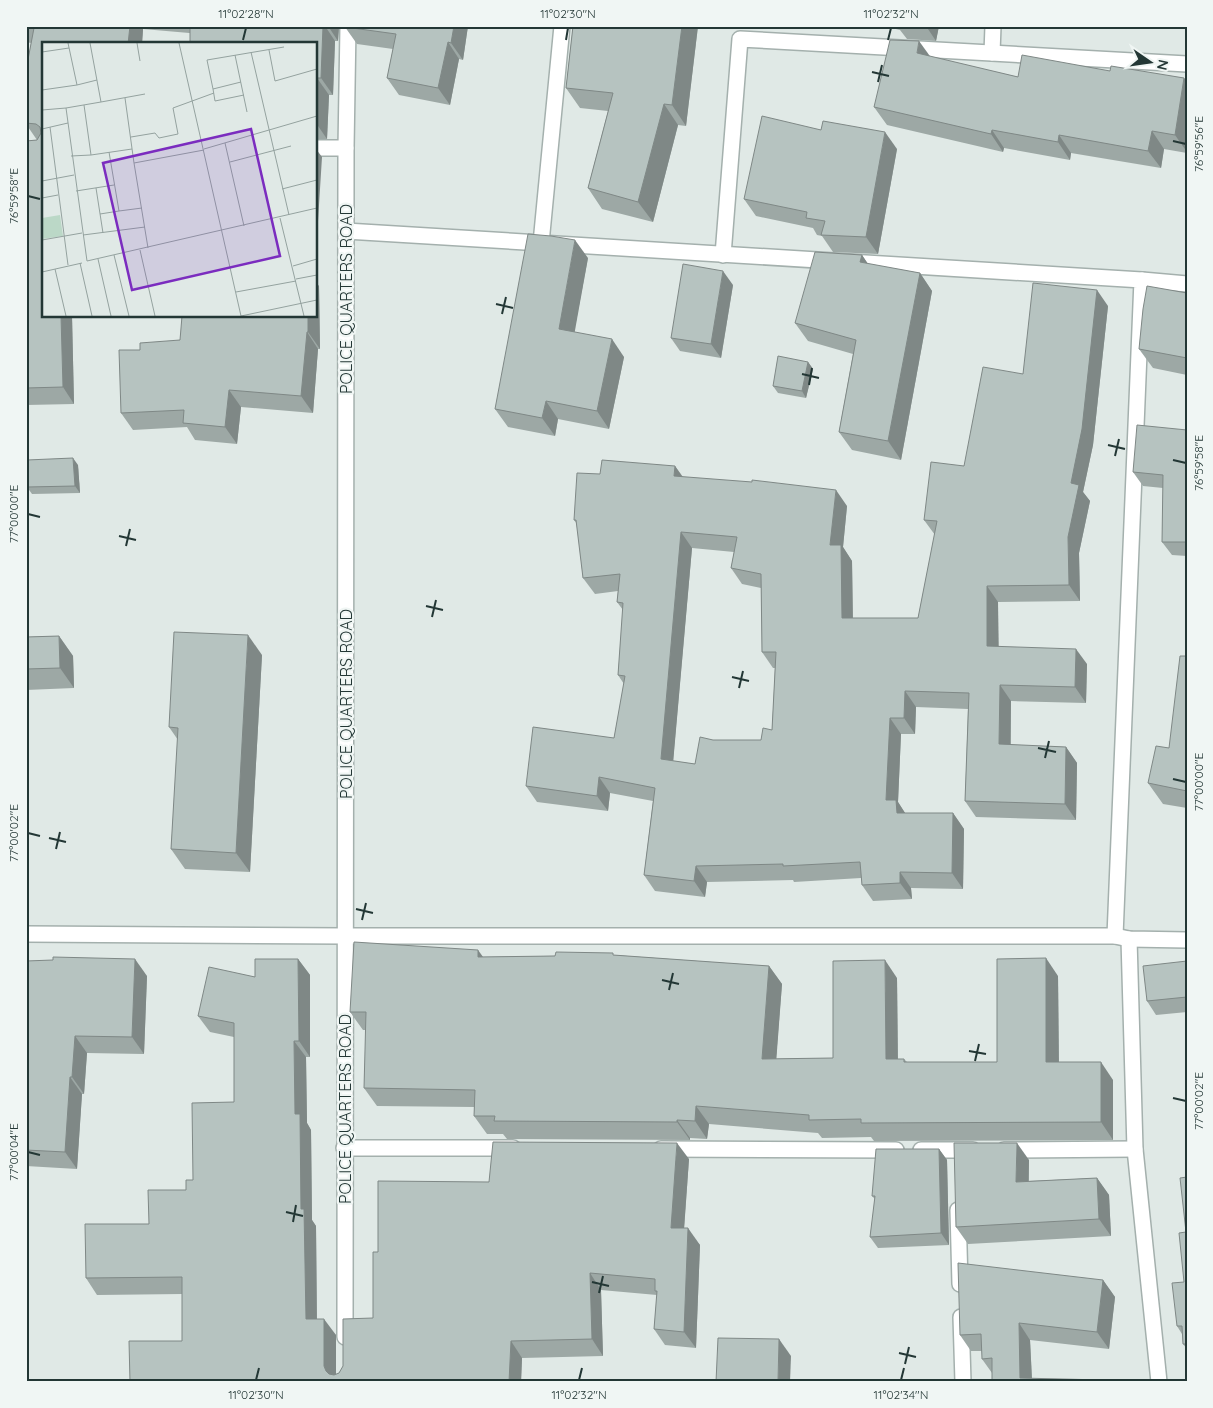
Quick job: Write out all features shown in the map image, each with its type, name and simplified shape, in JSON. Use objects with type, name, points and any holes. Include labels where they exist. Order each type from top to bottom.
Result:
[{"type":"street","name":"POLICE QUARTERS ROAD","points":[[345,1352],[346,148],[348,26]]},
{"type":"street","points":[[541,243],[562,26]]},
{"type":"street","points":[[992,53],[993,26]]},
{"type":"street","points":[[723,255],[741,32],[992,53],[1187,64]]},
{"type":"street","points":[[318,148],[346,148]]},
{"type":"street","points":[[346,231],[1187,284]]},
{"type":"street","points":[[1142,280],[1122,938],[1135,1150],[1158,1382]]},
{"type":"street","points":[[26,934],[1122,938],[1187,940]]},
{"type":"street","points":[[344,1148],[532,1148]]},
{"type":"street","points":[[650,1149],[956,1155],[1135,1150]]},
{"type":"street","points":[[957,1199],[963,1382]]},
{"type":"building","points":[[26,26],[130,26],[128,42],[42,42],[42,318],[61,318],[63,387],[26,388],[26,141],[37,140],[41,133],[40,127],[36,124],[26,123],[26,70],[34,28]]},
{"type":"building","points":[[190,26],[323,26],[321,78],[318,78],[318,42],[190,42]]},
{"type":"building","points":[[345,26],[454,26],[451,43],[448,42],[438,88],[387,78],[396,34]]},
{"type":"building","points":[[573,26],[682,26],[672,105],[664,104],[638,202],[588,188],[613,93],[566,88]]},
{"type":"building","points":[[890,40],[919,41],[917,53],[1018,77],[1022,55],[1110,71],[1111,66],[1184,78],[1175,135],[1152,131],[1148,151],[1059,135],[1058,142],[992,130],[991,134],[874,107]]},
{"type":"building","points":[[762,116],[821,130],[823,121],[885,132],[866,237],[821,235],[825,221],[806,218],[807,212],[744,199]]},
{"type":"building","points":[[528,234],[575,240],[559,329],[612,339],[597,411],[546,401],[542,418],[495,409]]},
{"type":"building","points":[[815,252],[862,255],[860,262],[920,273],[888,441],[839,432],[856,340],[795,323]]},
{"type":"building","points":[[683,264],[723,271],[711,344],[671,338]]},
{"type":"building","points":[[1033,283],[1097,290],[1082,429],[1071,483],[1079,485],[1068,537],[1069,585],[987,586],[987,646],[1076,649],[1075,687],[1000,685],[999,744],[1066,747],[1065,804],[965,801],[969,693],[905,691],[904,718],[890,718],[886,800],[896,800],[897,813],[953,813],[952,873],[900,872],[900,883],[862,885],[860,862],[783,866],[783,864],[696,866],[694,881],[644,875],[655,788],[599,777],[597,796],[526,786],[533,727],[614,738],[625,676],[618,675],[623,603],[617,602],[620,574],[583,578],[576,520],[574,520],[577,473],[600,474],[602,460],[675,466],[674,476],[752,482],[752,480],[836,490],[830,545],[841,545],[842,618],[918,618],[937,521],[924,520],[931,462],[964,466],[983,367],[1023,374]],"holes":[[[681,532],[737,537],[731,568],[761,574],[762,652],[776,652],[772,730],[763,728],[761,740],[713,740],[700,737],[695,764],[661,759]]]},
{"type":"building","points":[[1147,286],[1187,293],[1187,358],[1139,349]]},
{"type":"building","points":[[182,318],[308,318],[301,396],[229,390],[225,427],[183,423],[184,410],[121,413],[119,350],[140,350],[140,343],[180,340]]},
{"type":"building","points":[[778,356],[808,362],[802,391],[773,386]]},
{"type":"building","points":[[1137,425],[1187,430],[1187,542],[1162,542],[1163,475],[1133,472]]},
{"type":"building","points":[[73,458],[75,486],[27,487],[27,460]]},
{"type":"building","points":[[174,632],[248,635],[236,853],[171,849],[178,728],[169,727]]},
{"type":"building","points":[[59,636],[60,668],[26,669],[26,637]]},
{"type":"building","points":[[1180,656],[1187,656],[1187,791],[1148,783],[1156,746],[1169,748]]},
{"type":"building","points":[[354,942],[478,950],[478,957],[555,956],[556,952],[613,953],[613,955],[769,966],[762,1059],[833,1058],[833,961],[885,960],[886,1059],[904,1059],[904,1062],[997,1062],[997,959],[1046,958],[1046,1062],[1101,1062],[1101,1122],[861,1123],[861,1119],[809,1120],[809,1115],[696,1106],[695,1121],[494,1121],[495,1116],[474,1116],[475,1090],[364,1088],[366,1012],[350,1012]]},
{"type":"building","points":[[53,957],[135,959],[132,1037],[75,1036],[65,1152],[26,1150],[26,961],[53,960]]},
{"type":"building","points":[[255,959],[298,959],[299,1041],[294,1041],[295,1114],[300,1114],[301,1209],[304,1209],[306,1319],[324,1319],[324,1366],[329,1374],[339,1373],[343,1366],[343,1319],[373,1318],[373,1252],[378,1252],[378,1181],[489,1182],[493,1142],[677,1143],[671,1228],[688,1228],[684,1332],[654,1329],[657,1291],[655,1291],[655,1279],[590,1273],[592,1339],[511,1341],[509,1382],[315,1380],[315,1382],[130,1382],[129,1341],[182,1341],[182,1277],[86,1278],[85,1224],[149,1224],[148,1190],[186,1190],[186,1180],[193,1180],[192,1103],[234,1102],[234,1023],[198,1016],[209,967],[255,977]]},
{"type":"building","points":[[1187,961],[1187,997],[1147,1001],[1143,966]]},
{"type":"building","points":[[954,1143],[1017,1143],[1016,1182],[1097,1178],[1099,1219],[956,1227]]},
{"type":"building","points":[[876,1149],[939,1149],[941,1233],[870,1237],[875,1196],[872,1196]]},
{"type":"building","points":[[1187,1177],[1187,1344],[1183,1344],[1182,1326],[1177,1326],[1172,1283],[1184,1282],[1179,1233],[1186,1232],[1180,1178]]},
{"type":"building","points":[[958,1263],[1103,1280],[1097,1332],[1019,1323],[1020,1378],[1103,1380],[1103,1382],[992,1382],[992,1358],[982,1359],[981,1334],[960,1335]]},
{"type":"building","points":[[718,1338],[779,1339],[778,1382],[716,1382]]}]
